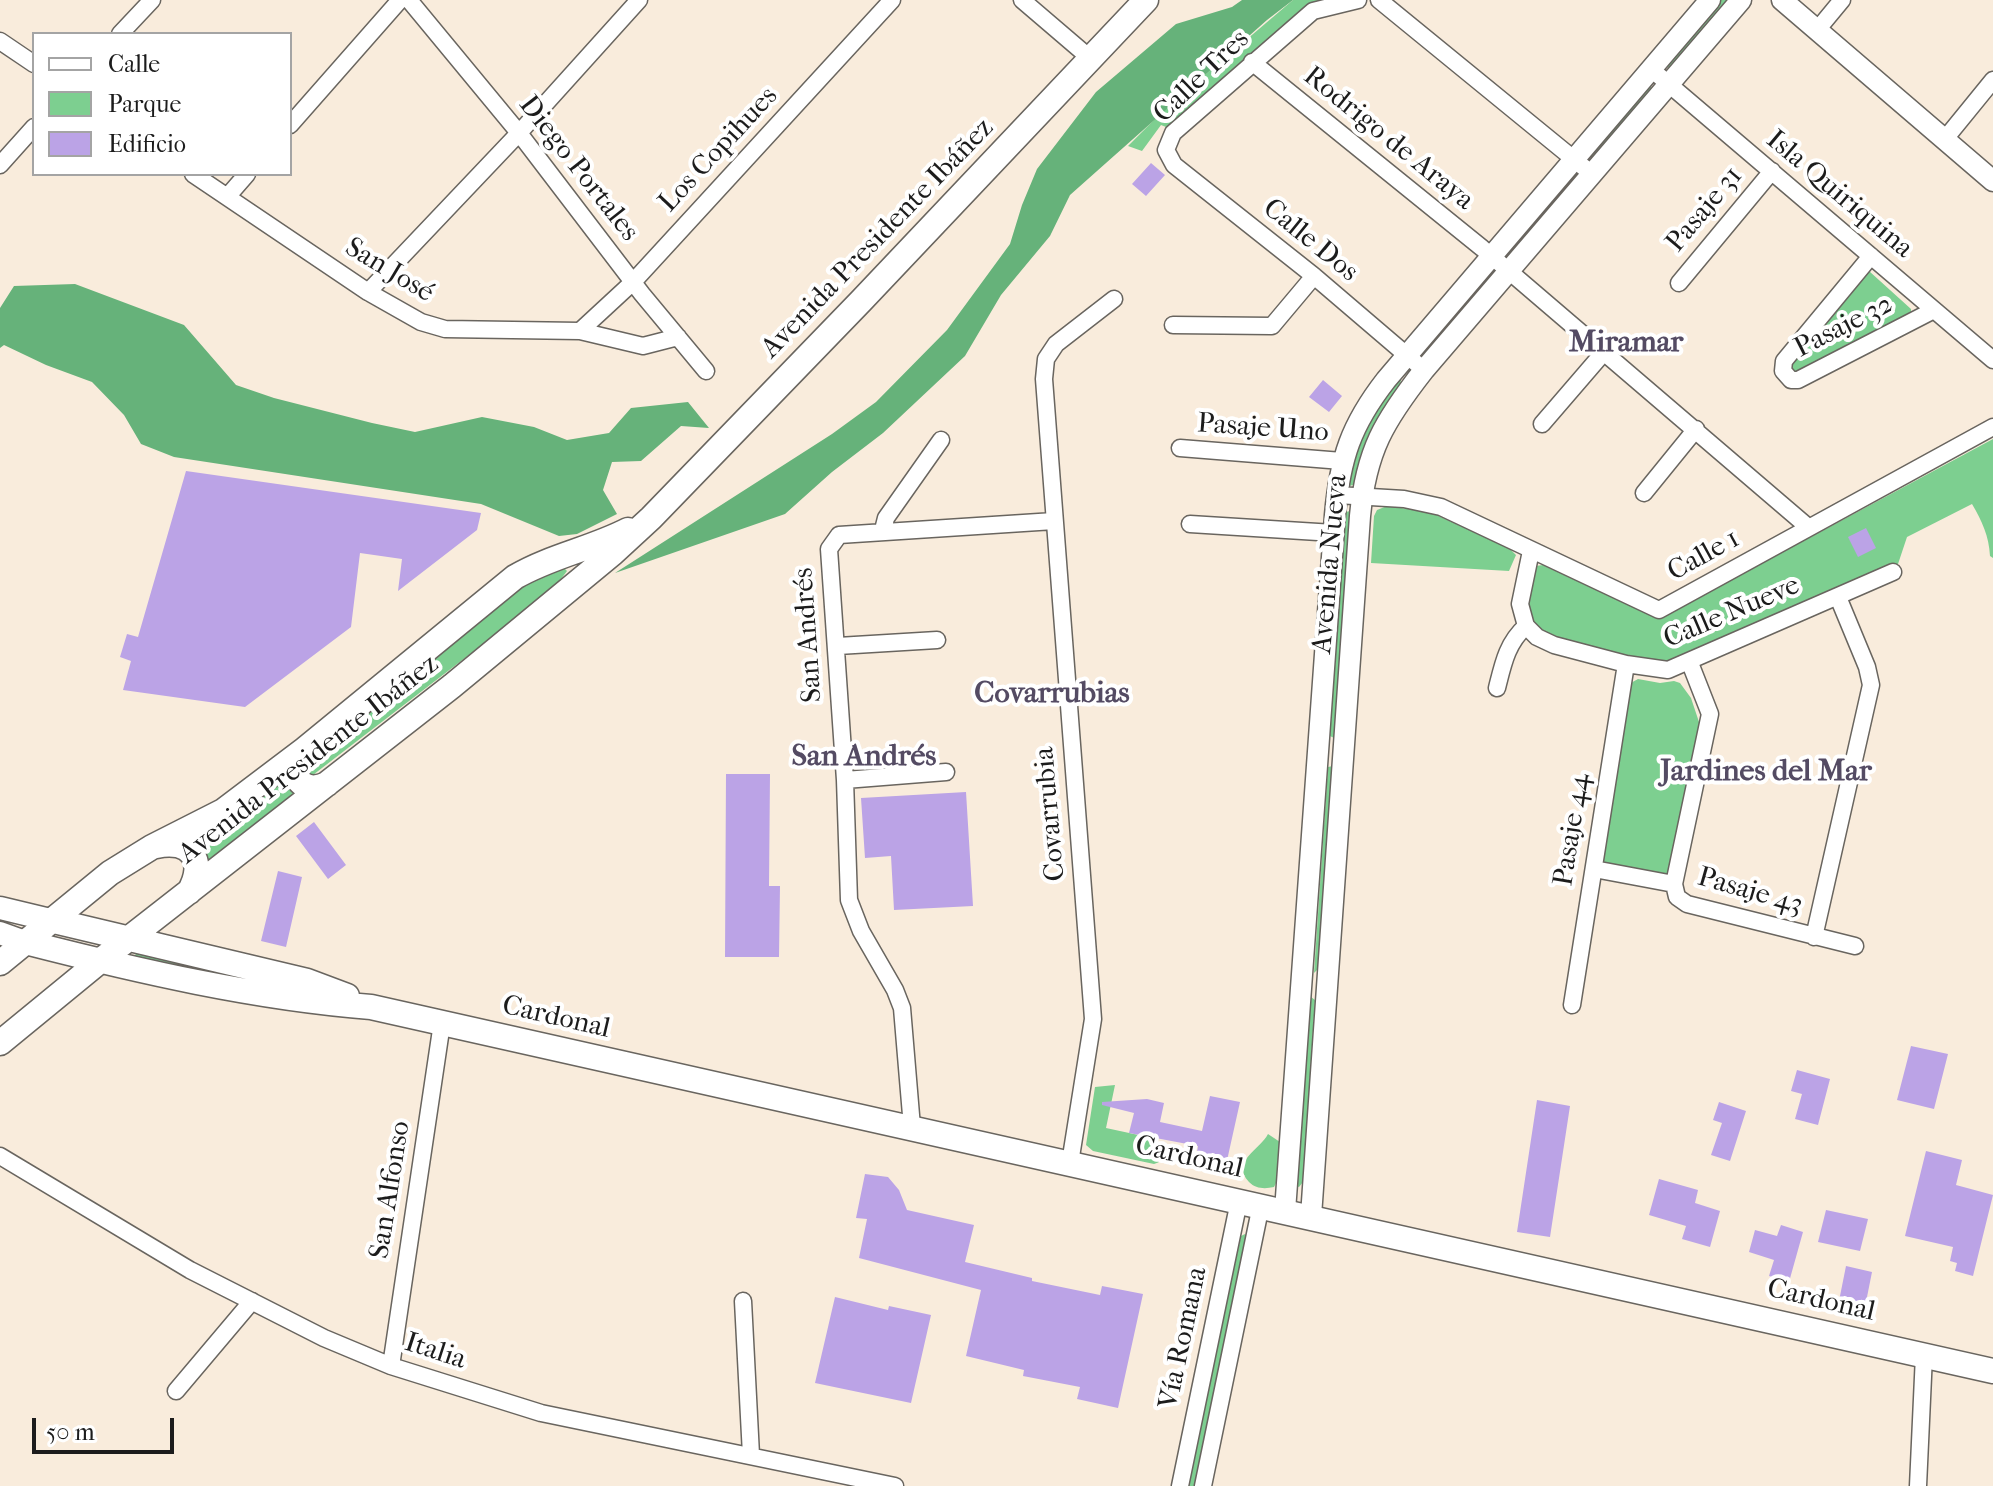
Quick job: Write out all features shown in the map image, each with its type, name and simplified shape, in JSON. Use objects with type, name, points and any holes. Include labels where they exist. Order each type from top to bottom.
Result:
[{"type":"main road","name":"Avenida Presidente Ibáñez","points":[[0,1043],[567,593],[651,518],[1146,0]]},
{"type":"main road","name":"Avenida Presidente Ibáñez","points":[[0,963],[102,879],[152,847],[223,811],[305,749],[515,577],[560,556],[597,545],[651,518]]},
{"type":"main road","points":[[560,556],[570,562],[576,572],[567,593]]},
{"type":"main road","points":[[305,749],[296,760],[297,780],[307,787],[320,788],[327,784]]},
{"type":"main road","points":[[152,847],[177,845],[194,856],[198,876],[189,892]]},
{"type":"main road","points":[[0,908],[50,920]]},
{"type":"main road","name":"Cardonal","points":[[50,920],[307,981],[371,1007]]},
{"type":"main road","points":[[0,933],[25,942]]},
{"type":"main road","name":"Cardonal","points":[[25,942],[100,961],[294,998],[371,1007],[1993,1371]]},
{"type":"main road","points":[[44,1007],[96,985],[136,975],[161,973]]},
{"type":"street","points":[[122,32],[152,0]]},
{"type":"street","points":[[292,123],[400,0]]},
{"type":"street","name":"Diego Portales","points":[[409,0],[519,133],[633,282],[706,371]]},
{"type":"street","points":[[368,292],[519,133],[639,0]]},
{"type":"street","name":"Los Copihues","points":[[580,331],[633,282],[892,0]]},
{"type":"street","points":[[1022,0],[1091,59]]},
{"type":"street","name":"Calle Tres","points":[[1166,150],[1173,133],[1313,11],[1358,0]]},
{"type":"street","points":[[1379,0],[1592,174]]},
{"type":"street","name":"Avenida Nueva","points":[[1262,1206],[1302,983],[1337,495],[1342,461],[1351,433],[1365,408],[1407,355],[1710,0]]},
{"type":"street","name":"Avenida Nueva","points":[[1311,1216],[1362,496],[1368,461],[1382,430],[1424,370],[1741,0]]},
{"type":"street","points":[[1782,0],[1993,181]]},
{"type":"street","points":[[1818,29],[1842,0]]},
{"type":"street","points":[[0,41],[32,63]]},
{"type":"street","name":"Rodrigo de Araya","points":[[1252,62],[1491,257],[1808,527]]},
{"type":"street","name":"Isla Quiriquina","points":[[1651,69],[1993,360]]},
{"type":"street","points":[[1945,139],[1993,80]]},
{"type":"street","points":[[0,165],[32,129]]},
{"type":"street","name":"Calle Dos","points":[[1166,150],[1174,165],[1314,276],[1424,370]]},
{"type":"street","name":"Pasaje 31","points":[[1679,283],[1772,171]]},
{"type":"street","name":"San José","points":[[196,176],[368,292],[421,322],[445,329],[580,331],[643,346],[678,337]]},
{"type":"street","points":[[227,197],[245,176]]},
{"type":"street","name":"Pasaje 32","points":[[1871,256],[1784,361],[1786,376],[1798,380],[1934,310]]},
{"type":"street","points":[[1173,325],[1272,326],[1314,276]]},
{"type":"street","name":"Covarrubia","points":[[1070,1163],[1093,1019],[1044,379],[1046,359],[1056,344],[1114,299]]},
{"type":"street","points":[[1542,424],[1604,352]]},
{"type":"street","name":"Calle 1","points":[[1337,495],[1404,499],[1441,507],[1659,610],[1993,427]]},
{"type":"street","points":[[1644,493],[1696,429]]},
{"type":"street","points":[[883,530],[886,518],[941,440]]},
{"type":"street","name":"Pasaje Uno","points":[[1180,448],[1342,461]]},
{"type":"street","name":"San Andrés","points":[[912,1127],[902,1008],[861,931],[849,900],[838,646],[829,549],[839,535],[1054,521]]},
{"type":"street","points":[[1190,524],[1334,533]]},
{"type":"street","points":[[1497,688],[1513,638],[1526,626],[1520,604],[1531,551]]},
{"type":"street","name":"Calle Nueve","points":[[1526,626],[1537,637],[1554,645],[1626,664],[1668,670],[1893,572]]},
{"type":"street","points":[[1814,937],[1871,685],[1867,667],[1838,597]]},
{"type":"street","points":[[838,646],[937,640]]},
{"type":"street","points":[[1674,884],[1710,714],[1690,663]]},
{"type":"street","name":"Pasaje 44","points":[[1572,1005],[1626,664]]},
{"type":"street","points":[[1319,749],[1344,751]]},
{"type":"street","points":[[845,780],[946,772]]},
{"type":"street","name":"Pasaje 43","points":[[1594,869],[1674,884],[1677,897],[1687,904],[1855,946]]},
{"type":"street","points":[[1302,983],[1327,986]]},
{"type":"street","name":"San Alfonso","points":[[391,1366],[442,1023]]},
{"type":"street","name":"Italia","points":[[0,1156],[128,1235],[324,1338],[391,1366],[541,1413],[895,1486]]},
{"type":"street","name":"Vía Romana","points":[[1180,1486],[1262,1206]]},
{"type":"street","name":"Vía Romana","points":[[1203,1486],[1262,1206]]},
{"type":"street","points":[[176,1391],[252,1301]]},
{"type":"street","points":[[743,1301],[751,1455]]},
{"type":"street","points":[[1918,1486],[1924,1355]]},
{"type":"green space","points":[[1242,0],[1293,0],[1070,195],[1050,236],[1001,295],[965,356],[883,433],[832,472],[785,514],[615,573],[832,434],[876,402],[947,330],[1010,244],[1037,169],[1096,92],[1176,24],[1232,7]]},
{"type":"green space","points":[[1293,0],[1332,0],[1171,129],[1161,125],[1142,151],[1128,146],[1165,109]]},
{"type":"green space","points":[[1721,0],[1729,0],[1671,68],[1666,67],[1665,65]]},
{"type":"green space","points":[[1650,85],[1652,90],[1593,158],[1590,157],[1590,154]]},
{"type":"green space","points":[[1573,173],[1577,179],[1510,258],[1506,258],[1505,254]]},
{"type":"green space","points":[[1869,271],[1911,309],[1911,314],[1793,375],[1790,363]]},
{"type":"green space","points":[[1487,274],[1491,274],[1492,278],[1424,354],[1423,350]]},
{"type":"green space","points":[[75,284],[184,325],[236,385],[372,423],[415,432],[482,417],[534,427],[567,440],[609,433],[631,408],[688,402],[709,428],[681,426],[641,461],[612,462],[603,490],[617,514],[577,534],[559,536],[481,504],[174,457],[141,444],[124,415],[92,382],[4,345],[0,348],[0,308],[14,286]]},
{"type":"green space","points":[[1398,379],[1401,380],[1400,385],[1370,431],[1360,456],[1355,484],[1350,486],[1349,473],[1357,444]]},
{"type":"green space","points":[[1993,439],[1993,558],[1972,504],[1907,537],[1898,564],[1667,667],[1554,642],[1535,630],[1525,605],[1535,566],[1543,565],[1654,617],[1664,616]]},
{"type":"green space","points":[[1387,506],[1430,512],[1510,549],[1516,555],[1509,571],[1371,563],[1374,516],[1377,510]]},
{"type":"green space","points":[[1350,511],[1334,738],[1330,736],[1346,512]]},
{"type":"green space","points":[[563,567],[567,571],[552,591],[309,778],[301,765],[528,582]]},
{"type":"green space","points":[[1638,679],[1680,683],[1691,698],[1701,728],[1668,877],[1602,864],[1629,684]]},
{"type":"green space","points":[[1333,766],[1318,969],[1314,973],[1328,767]]},
{"type":"green space","points":[[285,774],[301,790],[210,867],[189,839]]},
{"type":"green space","points":[[137,953],[187,962],[321,997],[133,957]]},
{"type":"green space","points":[[1311,997],[1315,1000],[1303,1182],[1299,1187],[1296,1186]]},
{"type":"green space","points":[[1115,1085],[1106,1128],[1157,1139],[1156,1144],[1171,1148],[1160,1161],[1154,1164],[1093,1151],[1086,1145],[1095,1087]]},
{"type":"green space","points":[[1268,1134],[1280,1142],[1281,1165],[1274,1187],[1261,1188],[1249,1182],[1243,1168],[1248,1156]]},
{"type":"green space","points":[[1245,1234],[1247,1237],[1194,1486],[1188,1486],[1241,1236]]},
{"type":"building","points":[[1151,163],[1165,175],[1146,196],[1132,184]]},
{"type":"building","points":[[1323,380],[1342,396],[1329,412],[1309,397]]},
{"type":"building","points":[[186,471],[481,513],[477,530],[398,591],[402,559],[360,553],[351,627],[245,707],[123,690],[131,661],[120,657],[127,634],[138,637]]},
{"type":"building","points":[[1866,528],[1876,548],[1858,557],[1848,537]]},
{"type":"building","points":[[726,774],[770,774],[769,886],[780,886],[779,957],[725,957]]},
{"type":"building","points":[[966,792],[973,906],[894,910],[891,856],[865,858],[861,798]]},
{"type":"building","points":[[314,822],[346,865],[328,879],[296,836]]},
{"type":"building","points":[[278,871],[302,877],[286,947],[261,941]]},
{"type":"building","points":[[1911,1046],[1948,1054],[1934,1109],[1897,1100]]},
{"type":"building","points":[[1797,1070],[1830,1079],[1818,1125],[1795,1119],[1802,1094],[1791,1091]]},
{"type":"building","points":[[1210,1096],[1240,1102],[1226,1165],[1196,1158],[1198,1146],[1129,1133],[1134,1113],[1102,1105],[1102,1102],[1147,1099],[1164,1103],[1160,1122],[1202,1131]]},
{"type":"building","points":[[1537,1100],[1570,1106],[1550,1237],[1517,1232]]},
{"type":"building","points":[[1719,1102],[1746,1111],[1730,1161],[1711,1155],[1722,1123],[1713,1120]]},
{"type":"building","points":[[1926,1151],[1962,1160],[1956,1185],[1993,1195],[1973,1276],[1955,1271],[1957,1263],[1950,1261],[1953,1247],[1905,1236]]},
{"type":"building","points":[[865,1174],[888,1177],[899,1190],[907,1210],[974,1225],[965,1262],[1032,1278],[1032,1281],[1100,1295],[1102,1286],[1143,1294],[1118,1408],[1077,1399],[1080,1387],[1023,1376],[1024,1370],[966,1356],[981,1290],[859,1258],[867,1219],[856,1218]]},
{"type":"building","points":[[1659,1179],[1698,1190],[1695,1203],[1720,1211],[1710,1247],[1682,1239],[1686,1226],[1649,1215]]},
{"type":"building","points":[[1826,1210],[1868,1219],[1860,1251],[1818,1242]]},
{"type":"building","points":[[1781,1225],[1803,1232],[1789,1282],[1769,1276],[1774,1260],[1749,1252],[1755,1230],[1777,1236]]},
{"type":"building","points":[[1846,1266],[1872,1272],[1865,1307],[1839,1301]]},
{"type":"building","points":[[835,1297],[888,1310],[889,1306],[931,1315],[911,1403],[815,1383]]},
{"type":"district","name":"Miramar","points":[[1626,344]]},
{"type":"district","name":"Covarrubias","points":[[1052,695]]},
{"type":"district","name":"San Andrés","points":[[864,758]]},
{"type":"district","name":"Jardines del Mar","points":[[1766,773]]}]
